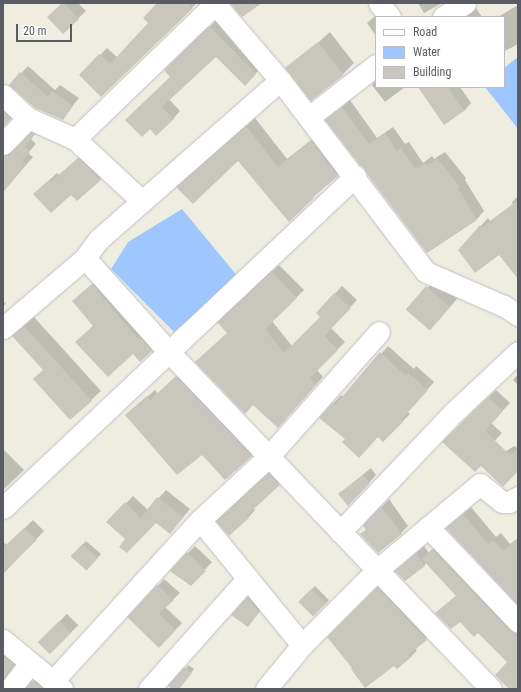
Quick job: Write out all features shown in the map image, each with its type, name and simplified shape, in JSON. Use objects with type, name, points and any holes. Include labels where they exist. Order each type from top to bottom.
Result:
[{"type":"street","points":[[379,3],[389,16]]},
{"type":"street","points":[[445,16],[465,3]]},
{"type":"street","points":[[75,139],[215,4],[280,80],[355,176],[426,272],[504,306],[518,315]]},
{"type":"street","points":[[309,117],[375,66]]},
{"type":"street","points":[[3,328],[85,258],[98,240],[280,80]]},
{"type":"street","points":[[3,95],[28,118],[75,139],[142,201]]},
{"type":"street","points":[[3,144],[28,118]]},
{"type":"street","points":[[3,508],[355,176]]},
{"type":"street","points":[[85,258],[169,352],[491,689]]},
{"type":"street","points":[[3,640],[57,685],[200,520],[268,456],[379,332]]},
{"type":"street","points":[[340,532],[453,413],[518,352]]},
{"type":"street","points":[[266,689],[302,645],[377,570],[480,484],[502,502],[509,502],[518,497]]},
{"type":"street","points":[[200,520],[302,645]]},
{"type":"street","points":[[428,527],[518,622]]},
{"type":"street","points":[[149,689],[247,579]]},
{"type":"street","points":[[10,689],[30,663]]},
{"type":"water","points":[[518,57],[518,129],[486,88],[505,88],[505,67]]},
{"type":"water","points":[[182,209],[239,278],[174,332],[111,269],[128,242]]},
{"type":"building","points":[[62,3],[64,3],[79,19],[63,34],[47,17]]},
{"type":"building","points":[[157,3],[187,3],[192,9],[101,97],[79,75],[99,54],[110,64],[148,23],[143,18]]},
{"type":"building","points":[[230,3],[262,3],[242,17]]},
{"type":"building","points":[[209,26],[256,74],[245,86],[216,57],[162,107],[174,119],[156,136],[150,129],[142,137],[125,120],[170,77],[164,70]]},
{"type":"building","points":[[318,42],[344,75],[311,101],[285,68]]},
{"type":"building","points":[[20,72],[48,97],[52,91],[73,106],[63,120],[35,108],[9,85]]},
{"type":"building","points":[[419,88],[449,88],[464,111],[444,125]]},
{"type":"building","points":[[342,107],[369,144],[385,133],[397,151],[401,148],[415,169],[425,163],[427,166],[437,158],[460,187],[458,188],[477,220],[427,253],[364,168],[360,165],[325,120]]},
{"type":"building","points":[[3,111],[11,119],[3,127]]},
{"type":"building","points":[[246,126],[278,167],[311,141],[338,176],[313,197],[314,198],[289,222],[238,161],[193,204],[176,187]]},
{"type":"building","points":[[31,132],[35,134],[25,147],[30,152],[22,160],[26,164],[3,192],[3,156],[12,152]]},
{"type":"building","points":[[78,158],[101,180],[77,201],[71,195],[51,213],[33,194],[49,180],[51,182]]},
{"type":"building","points":[[518,200],[518,279],[499,255],[475,273],[458,250],[480,225],[482,228]]},
{"type":"building","points":[[271,271],[297,298],[265,329],[284,353],[320,317],[316,313],[334,293],[351,308],[324,336],[338,350],[310,378],[316,385],[278,428],[253,405],[245,414],[195,362],[227,333],[217,322]]},
{"type":"building","points":[[92,284],[138,339],[140,337],[152,351],[140,362],[133,354],[108,377],[75,342],[93,326],[72,301]]},
{"type":"building","points":[[426,286],[450,307],[430,330],[406,309]]},
{"type":"building","points":[[24,326],[92,401],[70,420],[33,379],[43,370],[12,336]]},
{"type":"building","points":[[380,352],[406,376],[408,373],[428,390],[401,420],[403,422],[383,442],[378,437],[359,458],[342,442],[345,439],[319,418],[333,402],[336,404]]},
{"type":"building","points":[[176,376],[252,456],[225,480],[202,455],[177,475],[125,415],[147,396],[150,400]]},
{"type":"building","points":[[488,397],[503,411],[485,431],[510,455],[518,449],[518,471],[503,487],[481,466],[475,472],[442,442]]},
{"type":"building","points":[[268,473],[280,485],[246,516],[249,518],[229,536],[216,521]]},
{"type":"building","points":[[363,475],[370,483],[348,506],[338,494]]},
{"type":"building","points":[[157,497],[183,517],[170,534],[156,523],[127,553],[119,547],[125,539],[106,522],[125,502],[141,518]]},
{"type":"building","points":[[381,506],[402,534],[378,553],[360,534],[366,530],[363,525]]},
{"type":"building","points":[[463,514],[488,544],[493,540],[503,551],[518,539],[518,605],[446,528]]},
{"type":"building","points":[[24,528],[37,540],[3,572],[3,548]]},
{"type":"building","points":[[82,544],[98,558],[87,571],[71,557]]},
{"type":"building","points":[[432,549],[509,630],[518,634],[518,689],[509,689],[495,675],[507,662],[478,633],[474,637],[460,622],[451,629],[435,613],[456,596],[422,559]]},
{"type":"building","points":[[187,552],[206,571],[191,586],[170,571]]},
{"type":"building","points":[[416,553],[425,566],[405,581],[395,571]]},
{"type":"building","points":[[157,585],[174,600],[159,614],[176,630],[159,648],[127,617]]},
{"type":"building","points":[[377,587],[427,640],[408,655],[410,658],[397,669],[394,666],[365,688],[351,669],[352,668],[327,637]]},
{"type":"building","points":[[311,589],[326,604],[313,617],[298,602]]},
{"type":"building","points":[[247,597],[259,612],[248,627],[231,615]]},
{"type":"building","points":[[59,621],[71,633],[50,654],[38,642]]},
{"type":"building","points":[[3,656],[14,664],[3,678]]},
{"type":"building","points":[[184,667],[192,673],[179,689],[172,689],[168,686]]},
{"type":"building","points":[[32,680],[42,688],[43,689],[25,689]]}]
